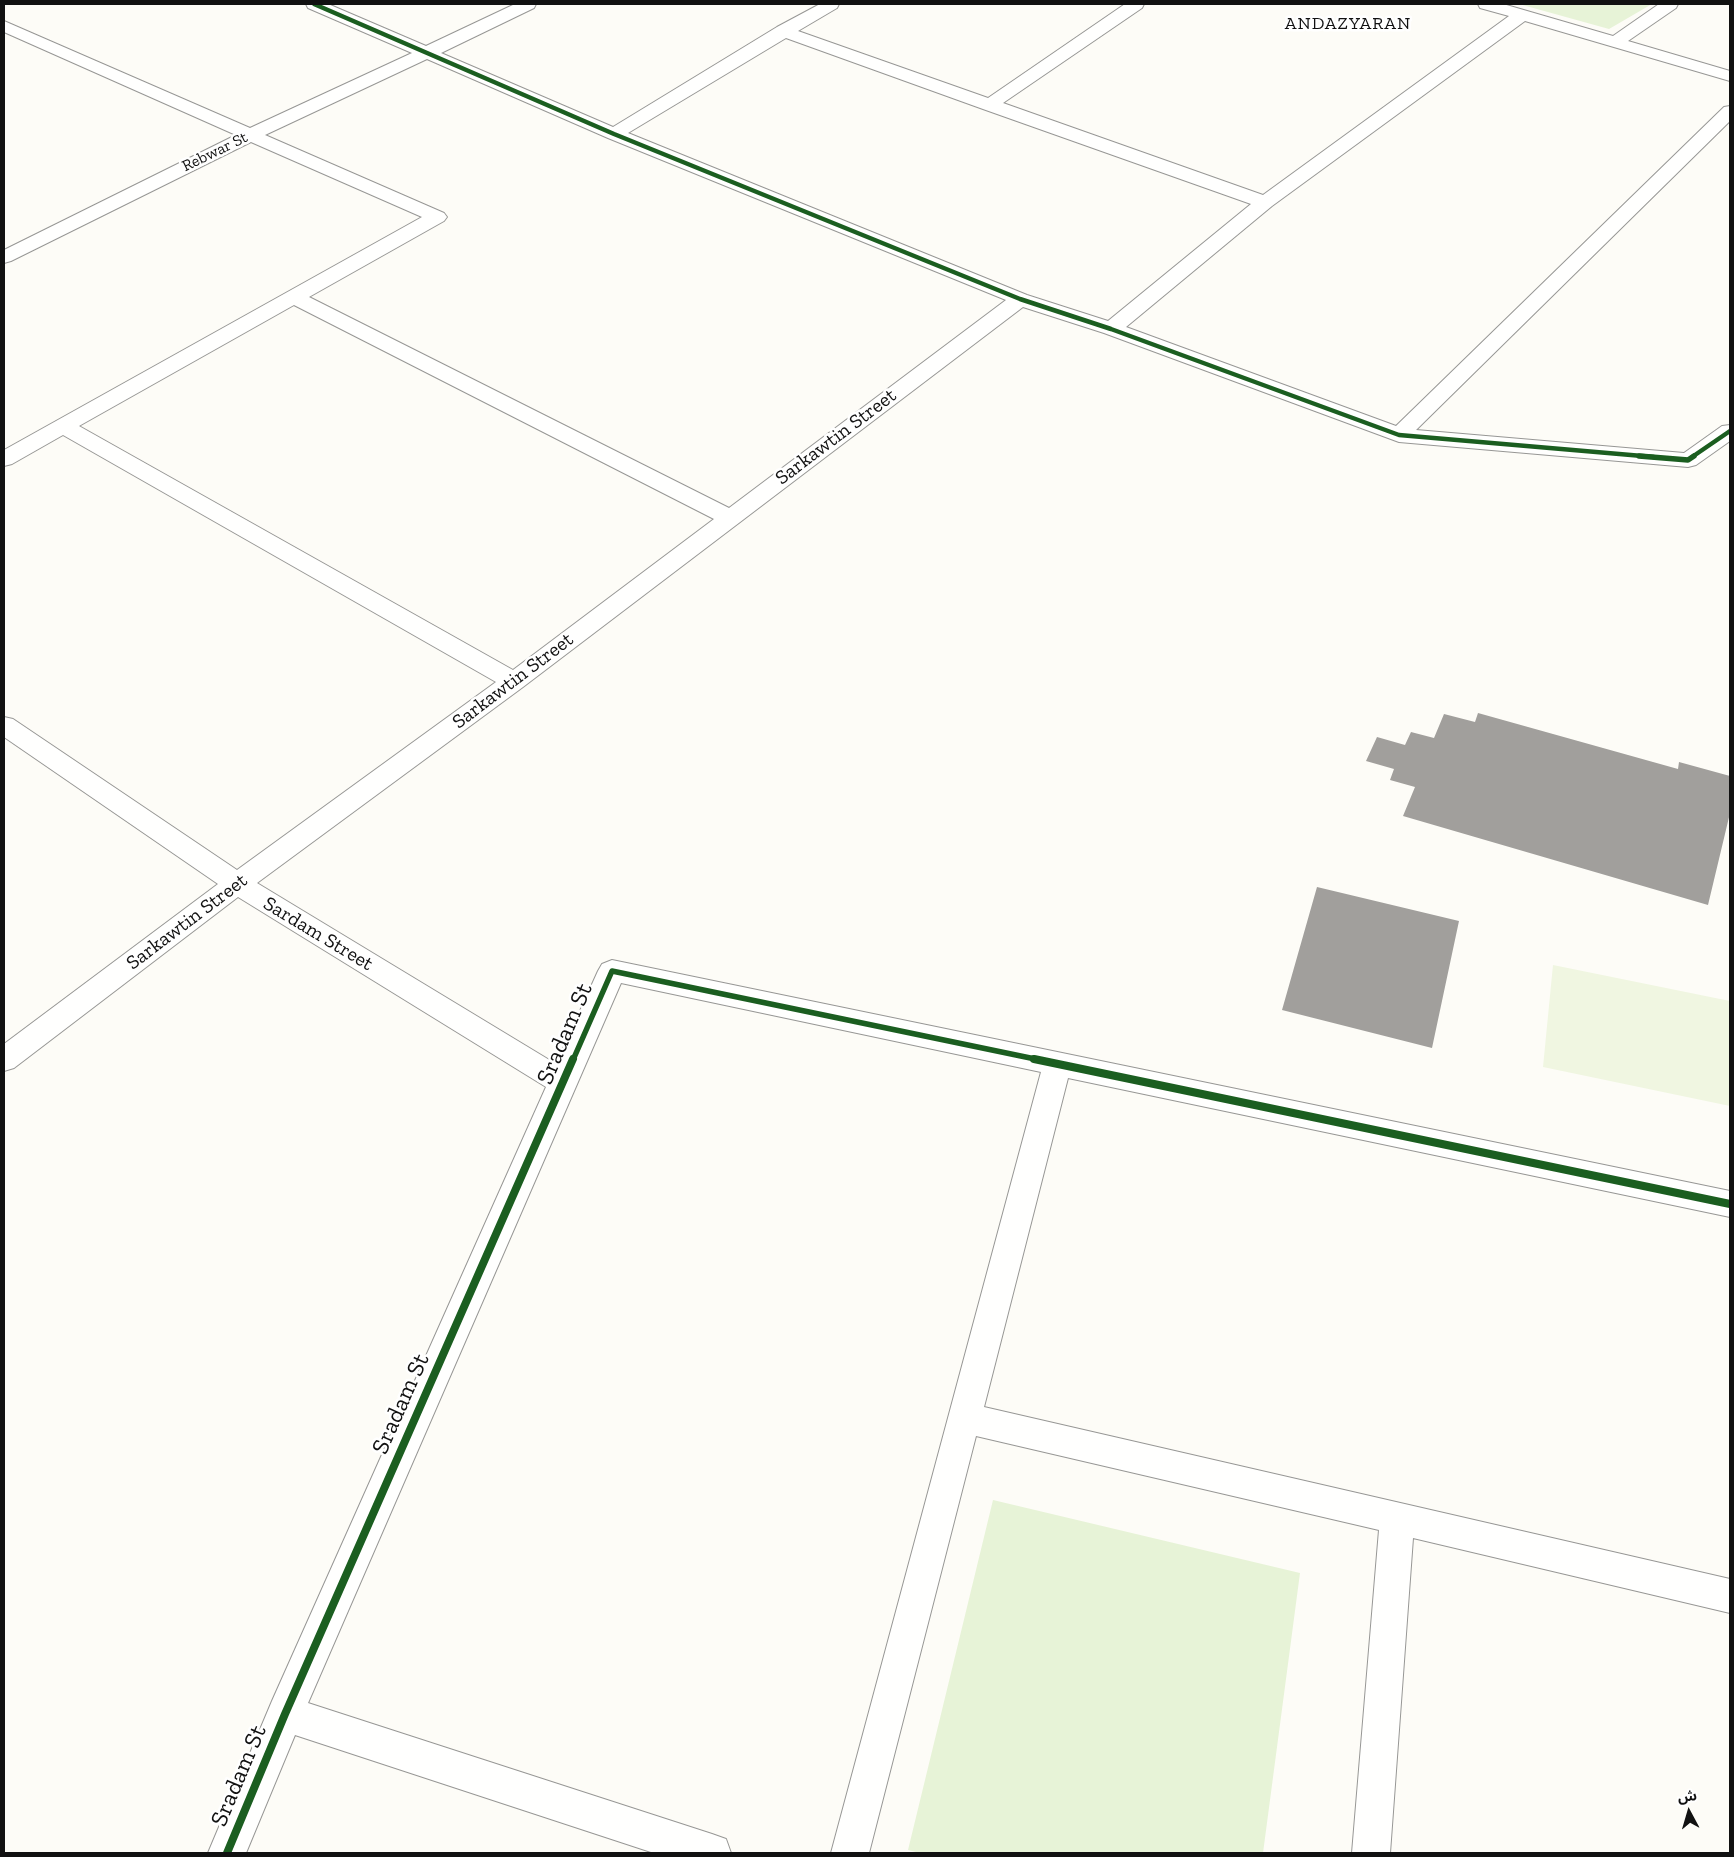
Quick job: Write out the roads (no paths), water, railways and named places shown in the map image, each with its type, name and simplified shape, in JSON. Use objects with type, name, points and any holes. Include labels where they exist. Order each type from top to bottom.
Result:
[{"type":"street","points":[[314,4],[614,134],[1020,299],[1112,329],[1399,435],[1688,460],[1730,430]]},
{"type":"street","name":"Rebwar St","points":[[4,257],[252,134],[528,4]]},
{"type":"street","points":[[614,134],[783,31],[831,4]]},
{"type":"street","points":[[989,104],[1136,4]]},
{"type":"street","points":[[1486,4],[1730,76]]},
{"type":"street","points":[[1615,42],[1670,4]]},
{"type":"street","points":[[1112,329],[1265,202],[1522,15]]},
{"type":"street","points":[[4,26],[437,217],[4,459]]},
{"type":"street","points":[[783,31],[1265,202]]},
{"type":"street","points":[[1399,435],[1730,111]]},
{"type":"street","points":[[294,297],[729,517]]},
{"type":"street","name":"Sarkawtin Street","points":[[4,1060],[237,884],[514,681],[1020,299]]},
{"type":"street","points":[[62,426],[514,681]]},
{"type":"street","name":"Sardam Street","points":[[4,725],[237,884],[564,1083]]},
{"type":"street","name":"Sradam St","points":[[227,1853],[285,1714],[612,971],[1057,1065]]},
{"type":"street","points":[[850,1853],[1057,1065],[1730,1204]]},
{"type":"street","points":[[965,1418],[1730,1596]]},
{"type":"street","points":[[1371,1853],[1397,1518]]},
{"type":"street","points":[[285,1714],[712,1853]]},
{"type":"district","name":"ANDAZYARAN","points":[[1348,24]]}]
